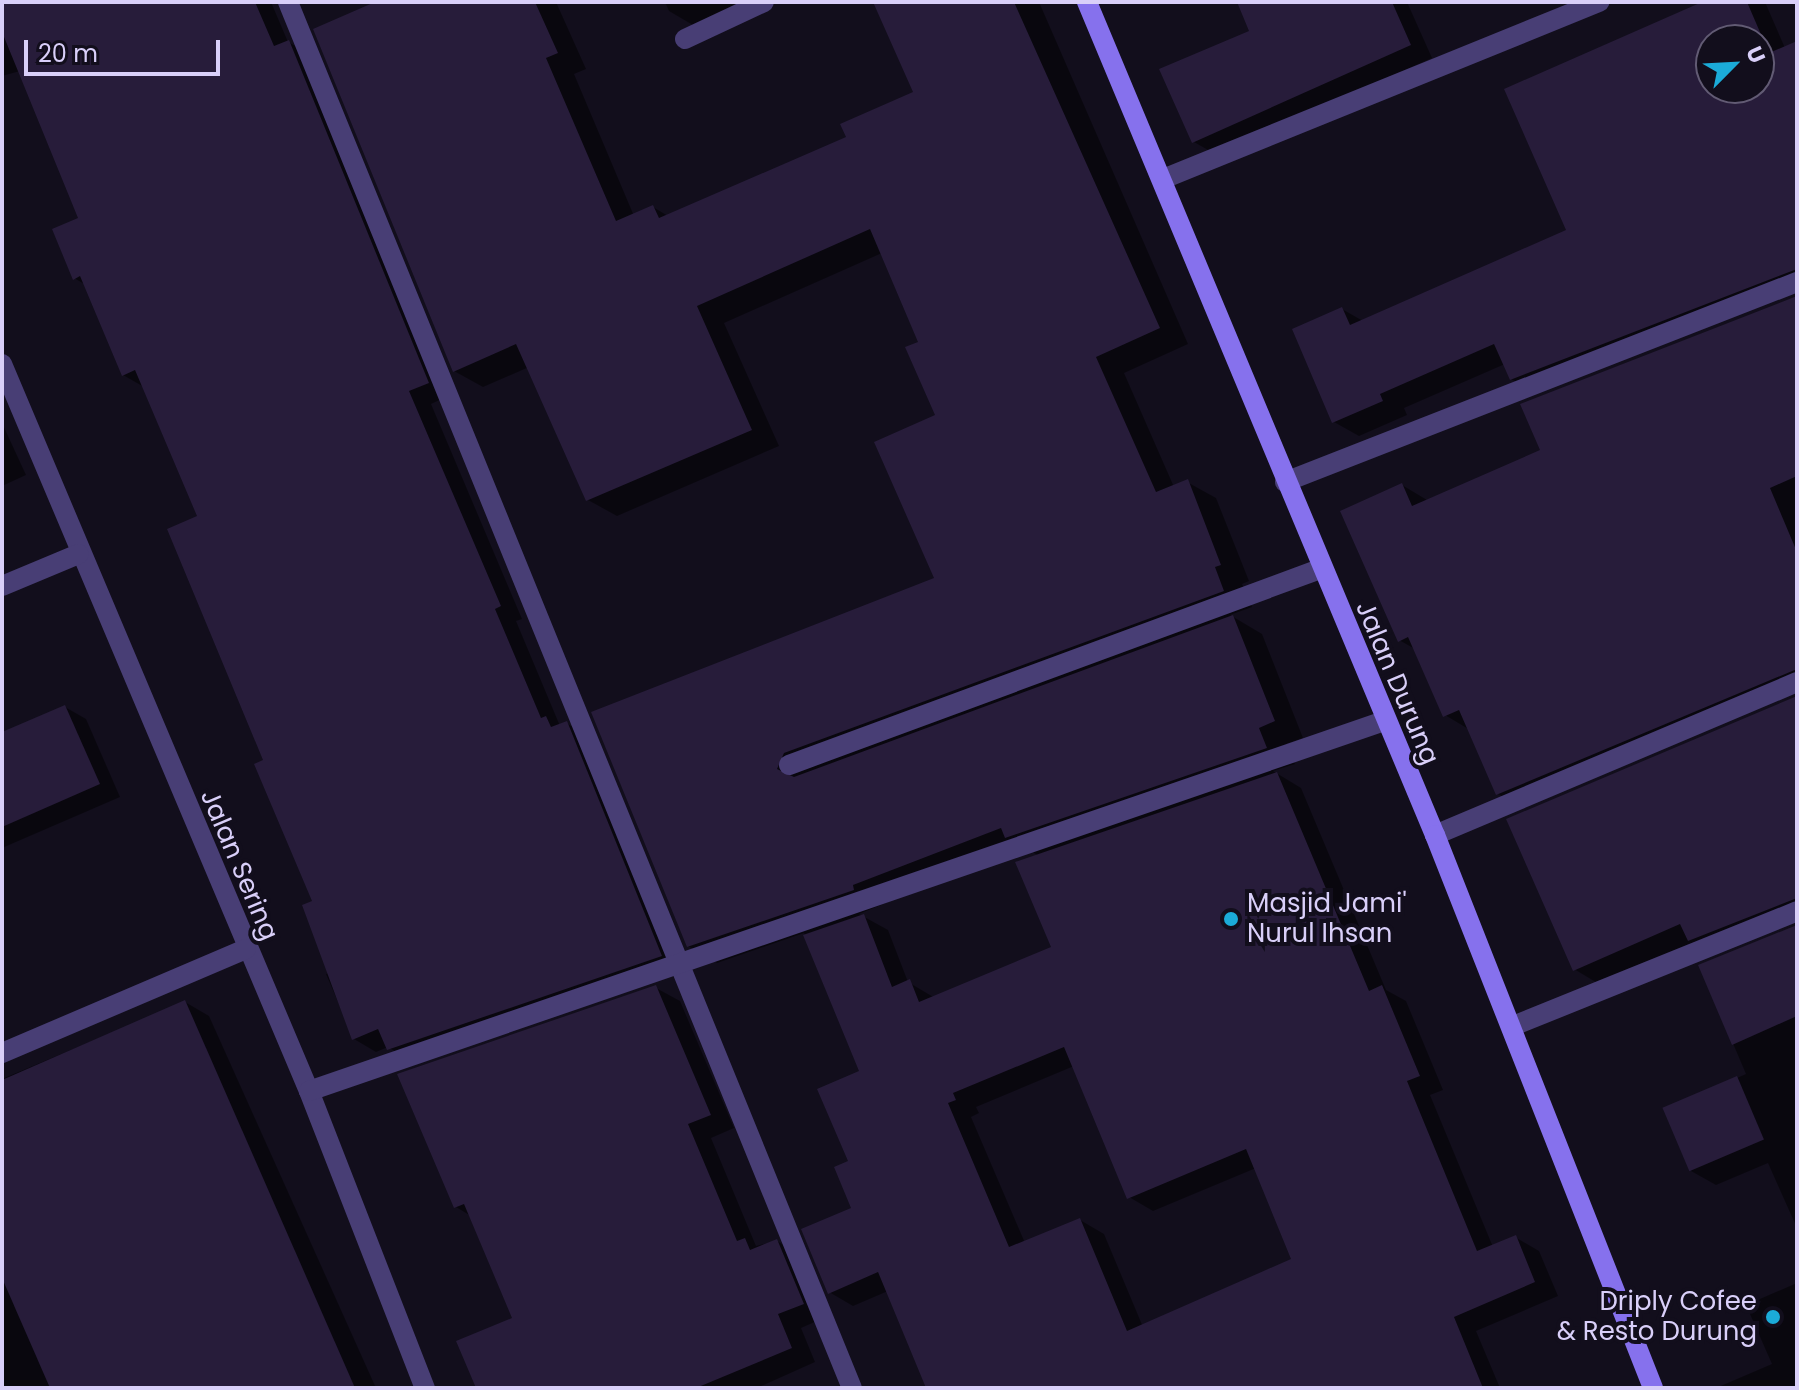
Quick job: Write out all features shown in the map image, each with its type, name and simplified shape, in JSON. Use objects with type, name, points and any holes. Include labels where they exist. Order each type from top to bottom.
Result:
[{"type":"street","points":[[288,2],[677,965],[852,1388]]},
{"type":"street","points":[[685,39],[764,2]]},
{"type":"street","name":"Jalan Durung","points":[[1087,2],[1163,179],[1320,569],[1435,835],[1513,1026],[1653,1388]]},
{"type":"street","points":[[1163,179],[1599,2]]},
{"type":"street","points":[[1285,482],[1797,282]]},
{"type":"street","name":"Jalan Sering","points":[[2,364],[79,554],[309,1091],[425,1388]]},
{"type":"street","points":[[2,586],[79,554]]},
{"type":"street","points":[[789,765],[1320,569]]},
{"type":"street","points":[[1435,835],[1797,682]]},
{"type":"street","points":[[309,1091],[1384,721]]},
{"type":"street","points":[[1513,1026],[1797,911]]},
{"type":"street","points":[[2,1053],[246,949]]},
{"type":"building","points":[[2,2],[255,2],[274,46],[289,40],[429,383],[409,391],[501,606],[495,609],[541,718],[546,716],[551,727],[567,721],[662,956],[387,1050],[378,1029],[352,1040],[302,905],[312,901],[254,764],[263,760],[167,529],[197,516],[135,370],[122,376],[80,276],[73,280],[52,229],[78,218],[2,32]]},
{"type":"building","points":[[375,2],[535,2],[558,53],[546,58],[616,221],[653,205],[659,218],[846,137],[840,124],[913,92],[873,2],[1014,2],[1160,328],[1096,357],[1156,492],[1188,479],[1221,565],[1215,567],[1224,591],[784,753],[777,769],[794,777],[1233,615],[1275,721],[1259,728],[1267,748],[1005,838],[1001,828],[853,885],[854,890],[687,947],[591,712],[934,578],[874,442],[935,415],[905,347],[918,342],[870,229],[697,306],[752,430],[586,501],[516,344],[453,372],[313,29]]},
{"type":"building","points":[[1237,2],[1392,2],[1411,45],[1192,143],[1159,69],[1249,31]]},
{"type":"building","points":[[1702,2],[1747,2],[1756,24],[1695,24],[1695,104],[1775,104],[1775,50],[1797,41],[1797,269],[1510,380],[1494,344],[1380,394],[1383,401],[1332,423],[1292,329],[1342,307],[1350,325],[1566,230],[1504,89]]},
{"type":"building","points":[[1797,296],[1797,476],[1770,488],[1797,552],[1797,669],[1496,795],[1459,710],[1443,717],[1408,637],[1398,642],[1340,511],[1402,483],[1412,506],[1540,450],[1520,404]]},
{"type":"building","points":[[1797,696],[1797,898],[1688,941],[1680,924],[1573,971],[1506,819]]},
{"type":"building","points":[[65,705],[100,784],[2,827],[2,732]]},
{"type":"building","points":[[1277,772],[1369,991],[1382,985],[1420,1076],[1407,1081],[1477,1251],[1516,1235],[1535,1282],[1454,1317],[1483,1388],[926,1388],[878,1272],[828,1294],[801,1229],[851,1208],[834,1167],[848,1161],[817,1089],[859,1071],[803,935],[864,914],[892,987],[910,979],[919,1002],[1051,947],[1015,862]],"holes":[[[1064,1047],[1127,1199],[1246,1149],[1291,1259],[1127,1331],[1080,1218],[1009,1247],[948,1103],[956,1100],[953,1093]]]},
{"type":"building","points":[[1797,925],[1797,1016],[1732,1045],[1698,965]]},
{"type":"building","points":[[656,985],[711,1115],[688,1124],[737,1241],[745,1238],[750,1250],[777,1239],[804,1304],[778,1314],[792,1348],[696,1388],[476,1388],[456,1341],[512,1318],[464,1204],[454,1208],[397,1074]]},
{"type":"building","points":[[185,1000],[355,1388],[50,1388],[2,1278],[2,1080]]},
{"type":"building","points":[[1737,1076],[1764,1140],[1689,1171],[1662,1108]]},
{"type":"place","name":"Masjid Jami' Nurul Ihsan","points":[[1231,919]]},
{"type":"place","name":"Driply Cofee & Resto Durung","points":[[1773,1317]]}]
